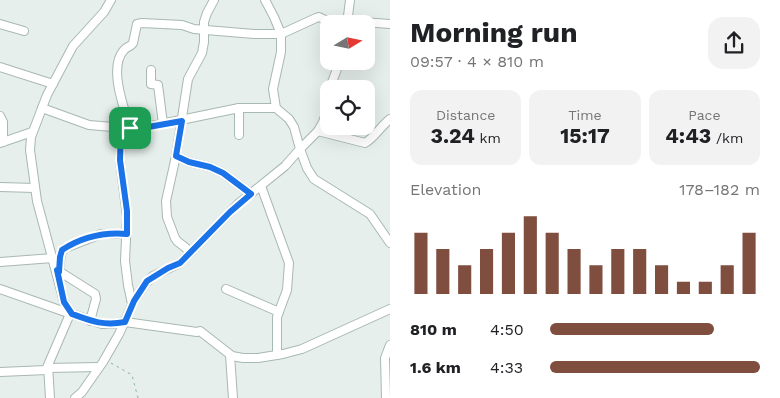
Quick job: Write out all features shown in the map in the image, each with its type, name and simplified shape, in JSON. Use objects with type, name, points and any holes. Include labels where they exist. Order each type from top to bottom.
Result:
[{"type":"street","points":[[71,314],[64,302],[58,271],[38,207],[30,150],[32,132],[53,84],[76,43],[110,2],[100,0]]},
{"type":"street","points":[[191,252],[177,241],[167,217],[166,201],[176,156],[188,79],[202,53],[205,17],[214,0]]},
{"type":"street","points":[[265,0],[281,34],[281,52],[273,90],[276,108]]},
{"type":"street","points":[[348,15],[350,0]]},
{"type":"street","points":[[130,128],[116,71],[124,50],[134,43],[137,24],[176,25],[254,34],[281,34],[320,17]]},
{"type":"street","points":[[375,23],[390,24]]},
{"type":"street","points":[[0,24],[24,31]]},
{"type":"street","points":[[0,67],[53,84]]},
{"type":"street","points":[[150,70],[151,84],[158,85],[163,124]]},
{"type":"street","points":[[75,398],[82,392],[101,364],[125,322],[132,304],[150,278],[180,263],[230,212],[284,166],[318,130],[327,111],[328,92],[337,70]]},
{"type":"street","points":[[42,108],[88,125],[137,129],[239,108],[276,108],[289,119],[297,136],[307,168],[314,180],[370,214],[390,243]]},
{"type":"street","points":[[239,108],[239,135]]},
{"type":"street","points":[[0,116],[3,122],[2,142],[32,132]]},
{"type":"street","points":[[318,130],[365,143],[380,127],[390,120]]},
{"type":"street","points":[[121,127],[120,160],[127,211],[126,273],[132,304]]},
{"type":"street","points":[[176,156],[223,173],[251,194]]},
{"type":"street","points":[[261,186],[289,263],[287,290],[277,316],[277,355]]},
{"type":"street","points":[[0,187],[35,188]]},
{"type":"street","points":[[58,271],[61,253],[65,248],[101,234],[127,234]]},
{"type":"street","points":[[0,262],[54,258]]},
{"type":"street","points":[[58,271],[95,294],[96,299],[90,321]]},
{"type":"street","points":[[0,289],[90,321],[106,324],[125,322],[200,331],[230,355],[249,359],[277,355],[309,346],[390,309]]},
{"type":"street","points":[[226,289],[279,312]]},
{"type":"street","points":[[50,398],[47,369],[71,314]]},
{"type":"street","points":[[386,398],[384,358],[390,345]]},
{"type":"street","points":[[230,355],[233,398]]},
{"type":"street","points":[[0,372],[101,364]]},
{"type":"path","points":[[101,364],[112,364],[132,374],[138,398]]},
{"type":"route","points":[[182,121],[176,156],[223,173],[251,194],[238,204],[180,263],[153,276],[147,281],[134,301],[125,322],[102,324],[72,314],[64,302],[57,270],[59,272],[62,250],[101,234],[127,234],[127,211],[120,160],[121,127],[130,128],[137,129],[182,121]]}]
